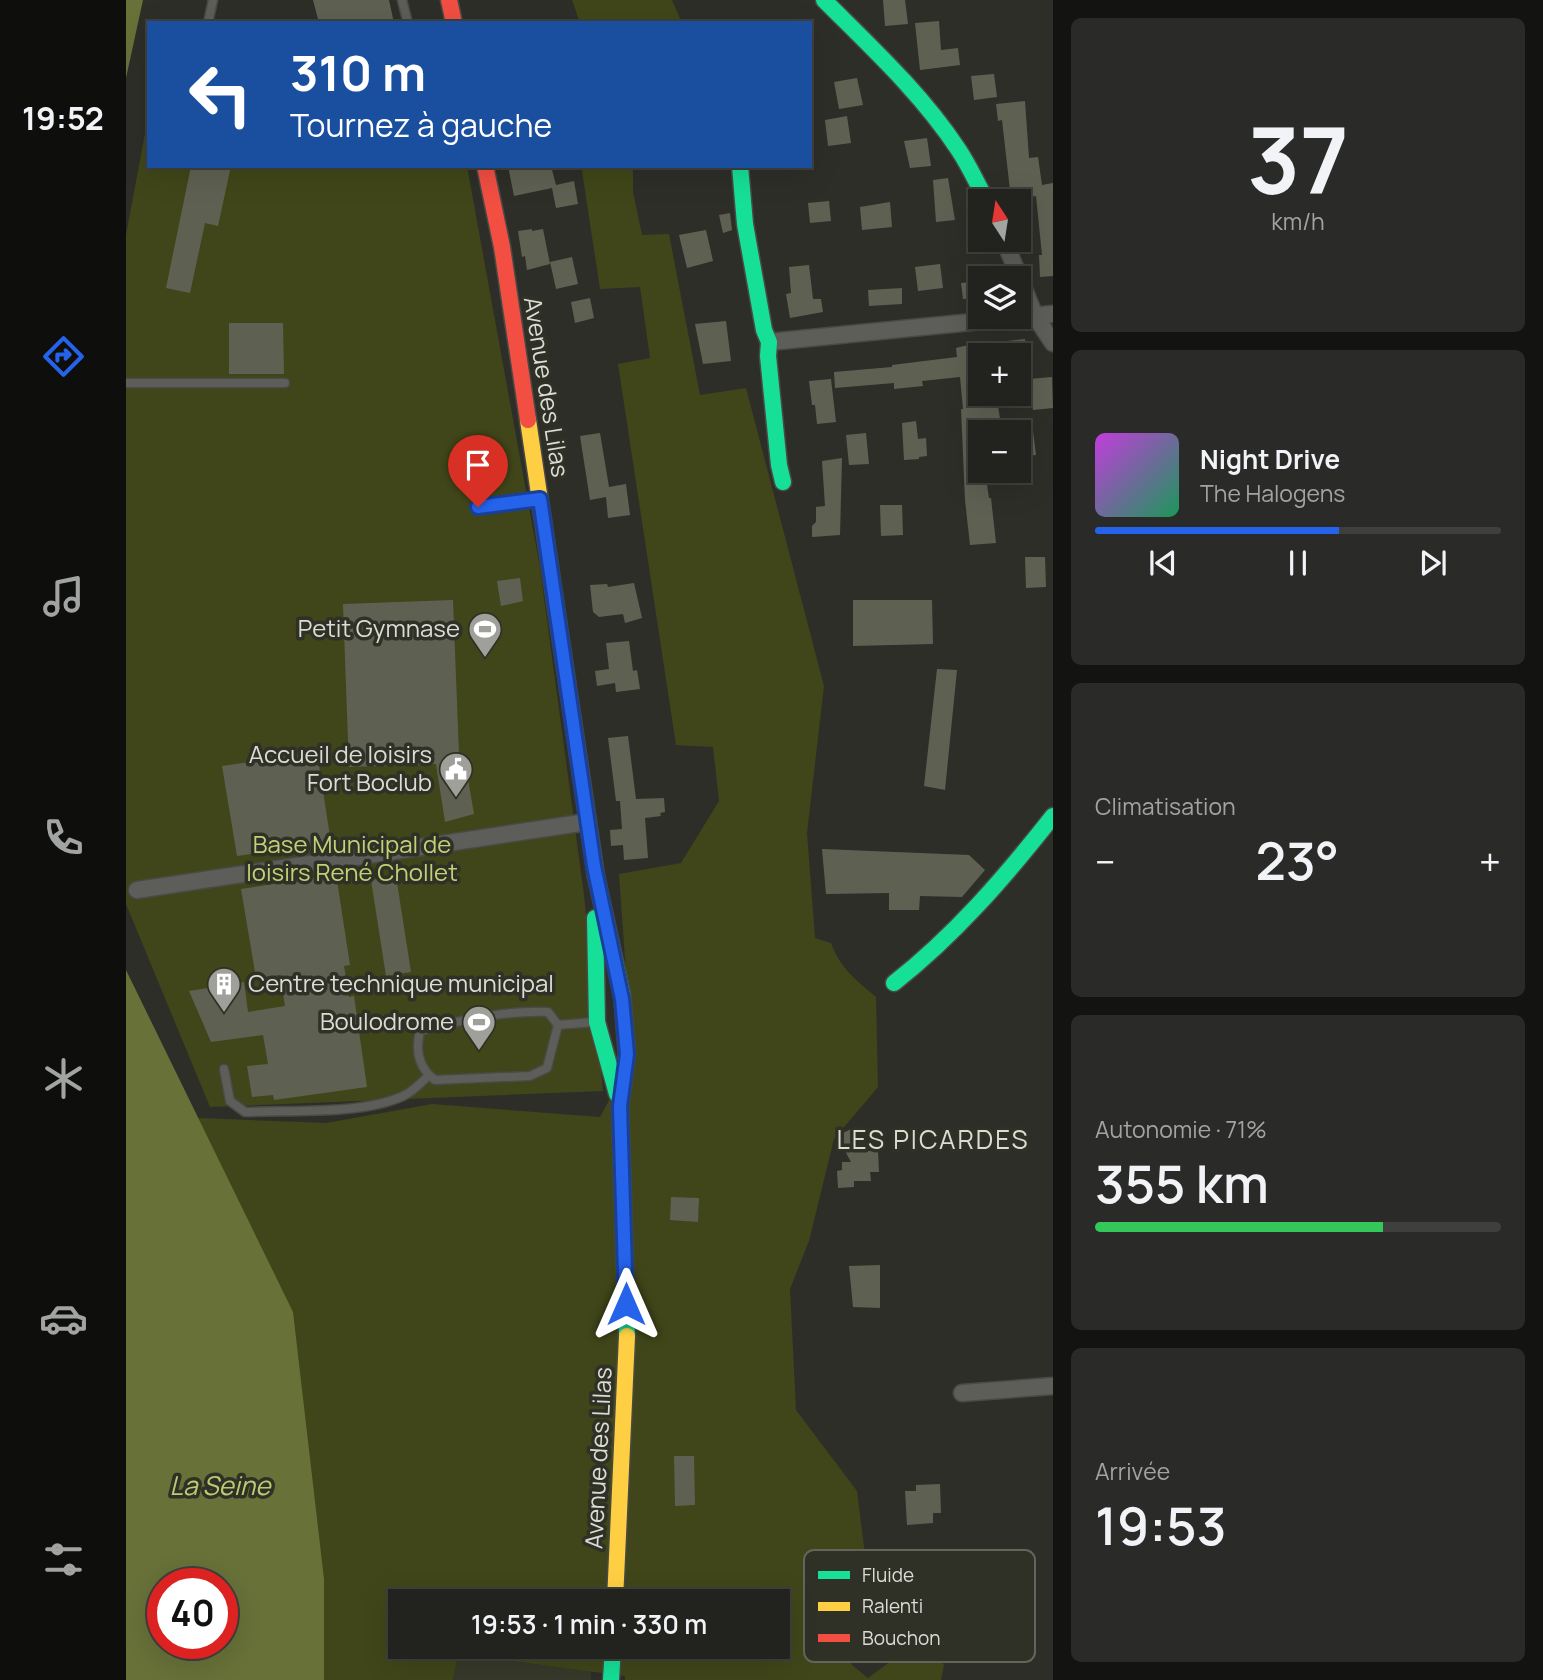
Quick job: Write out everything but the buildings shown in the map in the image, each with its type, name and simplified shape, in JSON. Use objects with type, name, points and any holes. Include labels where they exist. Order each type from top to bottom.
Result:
[{"type":"street","points":[[449,0],[454,21]]},
{"type":"street","points":[[824,0],[886,61],[922,103],[958,149],[980,189]]},
{"type":"street","name":"Avenue des Lilas","points":[[485,168],[502,247],[594,866],[624,1017],[627,1054],[620,1106],[627,1354],[616,1589]]},
{"type":"street","points":[[740,168],[745,224],[764,330],[769,342],[777,451],[783,482]]},
{"type":"street","points":[[1009,252],[1035,316],[1053,343]]},
{"type":"street","points":[[769,342],[1053,314]]},
{"type":"street","points":[[894,983],[943,941],[1004,877],[1053,816]]},
{"type":"street","points":[[137,890],[587,822]]},
{"type":"street","name":"Avenue des Lilas","points":[[594,866],[597,1022],[620,1106]]},
{"type":"street","points":[[597,1003],[622,999]]},
{"type":"street","points":[[597,1022],[624,1017]]},
{"type":"street","points":[[962,1393],[1053,1386]]},
{"type":"street","points":[[611,1680],[612,1659]]},
{"type":"lane","points":[[208,21],[213,0]]},
{"type":"lane","points":[[402,0],[407,21]]},
{"type":"lane","points":[[126,383],[285,383]]},
{"type":"lane","points":[[478,507],[540,499]]},
{"type":"lane","points":[[530,1011],[548,1012],[558,1025],[547,1068],[530,1076],[435,1080],[424,1072],[419,1057],[417,1043],[420,1031],[439,1026],[530,1011]]},
{"type":"lane","points":[[558,1025],[597,1022]]},
{"type":"lane","points":[[224,1069],[230,1101],[245,1112],[361,1107],[403,1096],[429,1075]]},
{"type":"shaded area","points":[[456,1659],[496,1659],[591,1671],[591,1680],[453,1680]]},
{"type":"green space","points":[[572,0],[672,0],[681,21],[579,21]]},
{"type":"green space","name":"Base Municipal de loisirs René Chollet","points":[[147,123],[147,168],[467,168],[540,568],[584,895],[603,1091],[210,1107],[126,904],[126,235]]},
{"type":"green space","points":[[583,168],[633,168],[633,192],[642,235],[669,234],[700,395],[746,388],[824,686],[807,833],[815,938],[831,943],[844,967],[876,997],[878,1087],[834,1139],[809,1241],[790,1289],[796,1410],[857,1491],[864,1550],[804,1550],[804,1662],[851,1662],[868,1678],[890,1662],[942,1662],[944,1665],[941,1680],[625,1680],[625,1676],[496,1659],[790,1659],[790,1589],[388,1589],[388,1659],[457,1659],[453,1680],[324,1680],[324,1579],[198,1118],[326,1123],[432,1104],[600,1117],[632,1058],[619,874],[681,863],[719,801],[713,747],[676,745],[618,364],[650,358],[640,287],[600,289]]},
{"type":"water","points":[[126,0],[143,0],[126,78]]},
{"type":"water","name":"La Seine","points":[[126,970],[293,1312],[324,1579],[324,1680],[126,1680]]},
{"type":"traffic: fast","points":[[824,0],[895,71],[944,128],[980,189]]},
{"type":"traffic: fast","points":[[740,168],[745,224],[764,330],[769,342],[768,356],[783,482]]},
{"type":"traffic: fast","points":[[894,983],[938,945],[978,904],[1053,816]]},
{"type":"traffic: fast","points":[[596,876],[622,994],[627,1054],[620,1106],[627,1336]]},
{"type":"traffic: fast","points":[[595,918],[597,1022],[617,1094]]},
{"type":"traffic: fast","points":[[611,1680],[612,1659]]},
{"type":"traffic: slow","points":[[528,420],[596,876]]},
{"type":"traffic: slow","points":[[616,1589],[627,1336]]},
{"type":"traffic: jam","points":[[449,0],[454,21]]},
{"type":"traffic: jam","points":[[485,168],[502,247],[528,420]]},
{"type":"place","name":"Petit Gymnase","points":[[485,659]]},
{"type":"place","name":"Accueil de loisirs Fort Boclub","points":[[456,799]]},
{"type":"place","name":"Centre technique municipal","points":[[224,1014]]},
{"type":"place","name":"Boulodrome","points":[[479,1052]]},
{"type":"district","name":"LES PICARDES","points":[[933,1140]]},
{"type":"route","points":[[478,507],[540,499],[594,866],[622,999],[627,1054],[620,1106],[626,1304]]}]
